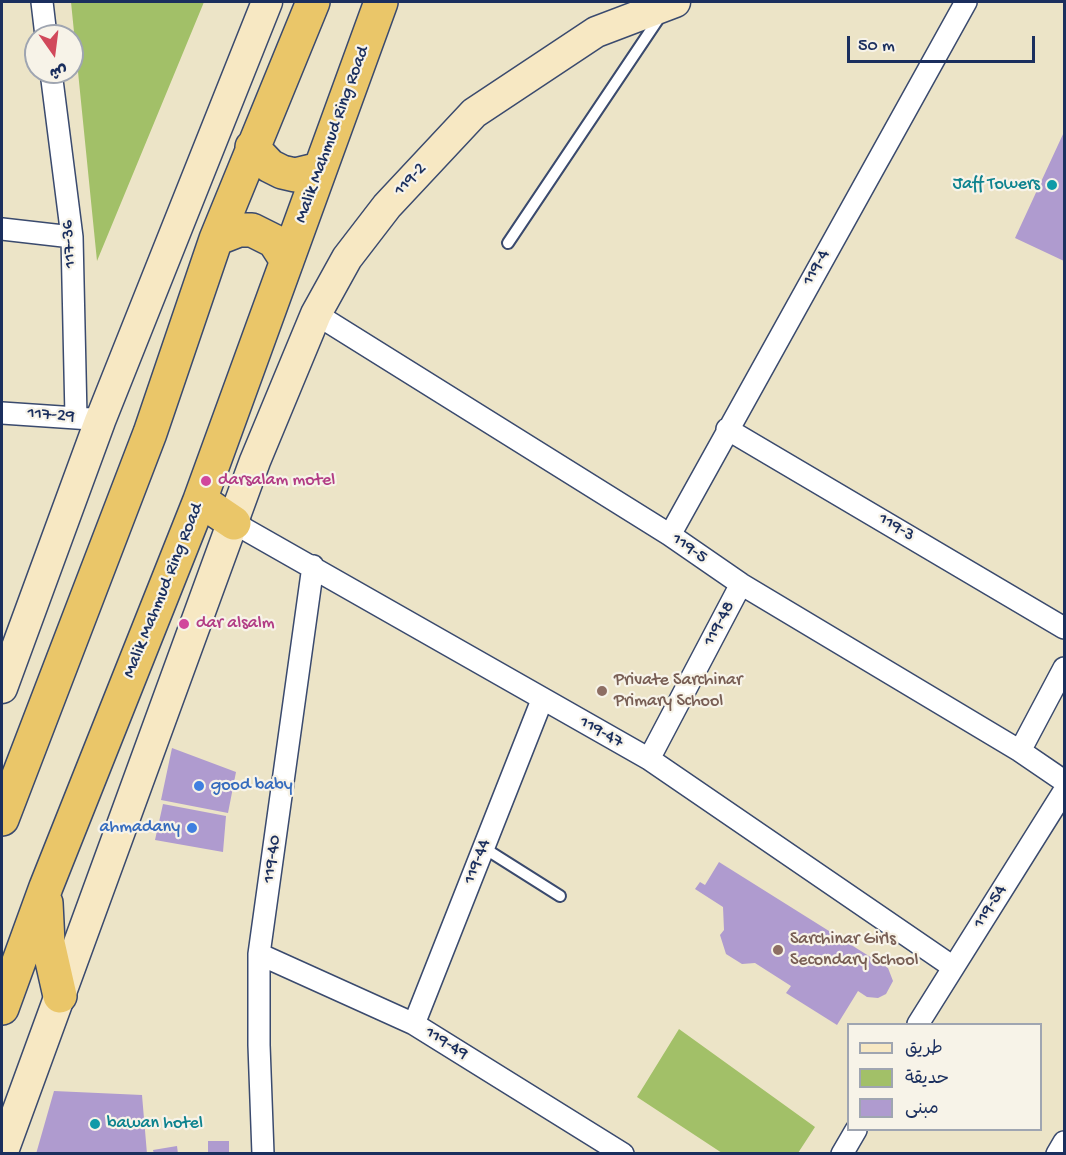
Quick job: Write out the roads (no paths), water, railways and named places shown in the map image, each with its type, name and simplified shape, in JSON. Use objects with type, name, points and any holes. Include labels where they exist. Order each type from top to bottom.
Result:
[{"type":"highway","points":[[2,819],[150,433],[216,239],[313,2]]},
{"type":"highway","name":"Malik Mahmud Ring Road","points":[[2,1008],[46,887],[200,500],[381,2]]},
{"type":"highway","points":[[252,147],[270,166],[282,172],[295,175],[320,169]]},
{"type":"highway","points":[[216,239],[227,232],[252,230],[274,241],[287,261]]},
{"type":"highway","points":[[200,500],[234,523]]},
{"type":"highway","points":[[46,887],[48,943],[60,996]]},
{"type":"main road","points":[[2,688],[88,419],[267,2]]},
{"type":"main road","name":"119-2","points":[[2,1154],[255,461],[316,314],[347,258],[387,206],[474,112],[596,32],[672,3]]},
{"type":"street","points":[[42,2],[45,24]]},
{"type":"street","name":"119-4","points":[[670,535],[966,2]]},
{"type":"street","name":"117-36","points":[[53,84],[72,237],[88,419]]},
{"type":"street","points":[[2,229],[72,237]]},
{"type":"street","name":"119-5","points":[[316,314],[670,535],[741,584],[1020,751],[1065,781]]},
{"type":"street","name":"117-29","points":[[2,412],[88,419]]},
{"type":"street","name":"119-3","points":[[728,429],[1065,628]]},
{"type":"street","name":"119-47","points":[[234,523],[314,566],[542,700],[649,759],[953,967]]},
{"type":"street","name":"119-40","points":[[264,1154],[259,1045],[259,954],[314,566]]},
{"type":"street","name":"119-48","points":[[649,759],[741,584]]},
{"type":"street","points":[[1020,751],[1065,668]]},
{"type":"street","name":"119-44","points":[[414,1024],[542,700]]},
{"type":"street","name":"119-54","points":[[919,1023],[1065,790]]},
{"type":"street","name":"119-49","points":[[259,954],[414,1024],[623,1154]]},
{"type":"street","points":[[842,1154],[855,1131]]},
{"type":"street","points":[[1058,1154],[1065,1142]]},
{"type":"lane","points":[[508,243],[672,3]]},
{"type":"lane","points":[[484,848],[561,896]]},
{"type":"place","name":"Jaff Towers","points":[[1052,185]]},
{"type":"place","name":"darsalam motel","points":[[206,481]]},
{"type":"place","name":"dar alsalm","points":[[184,624]]},
{"type":"place","name":"Private Sarchinar Primary School","points":[[602,691]]},
{"type":"place","name":"good baby","points":[[199,786]]},
{"type":"place","name":"ahmadany","points":[[192,828]]},
{"type":"place","name":"Sarchinar Girls Secondary School","points":[[778,950]]},
{"type":"place","name":"bawan hotel","points":[[95,1124]]}]
